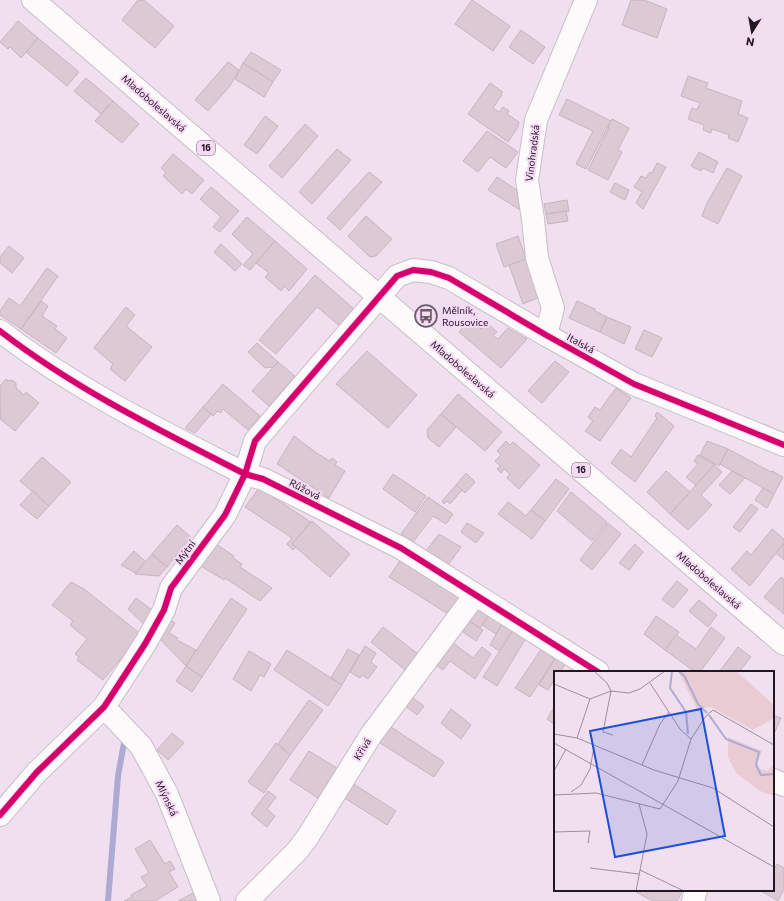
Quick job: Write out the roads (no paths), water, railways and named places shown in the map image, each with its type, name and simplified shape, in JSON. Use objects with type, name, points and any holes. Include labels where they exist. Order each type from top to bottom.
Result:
[{"type":"street","name":"Mladoboleslavská","points":[[33,0],[784,644]]},
{"type":"street","name":"Vinohradská","points":[[546,336],[553,308],[537,258],[527,180],[536,120],[586,0]]},
{"type":"street","name":"Italská","points":[[378,296],[397,276],[413,270],[431,272],[448,278],[546,336],[634,384],[784,445]]},
{"type":"street","name":"Mýtní","points":[[0,815],[37,772],[104,707],[145,644],[164,610],[171,588],[225,515],[245,474],[255,441],[378,296]]},
{"type":"street","name":"Růžová","points":[[0,331],[23,348],[130,414],[245,474],[263,478],[401,548],[596,671]]},
{"type":"street","name":"Křivá","points":[[247,901],[297,851],[371,735],[475,595]]},
{"type":"street","name":"Mlýnská","points":[[104,707],[141,746],[167,794],[209,901]]},
{"type":"street","points":[[693,901],[696,891]]},
{"type":"waterway","points":[[108,901],[118,776],[124,743]]},
{"type":"place","name":"Mělník, Rousovice","points":[[426,316]]}]
